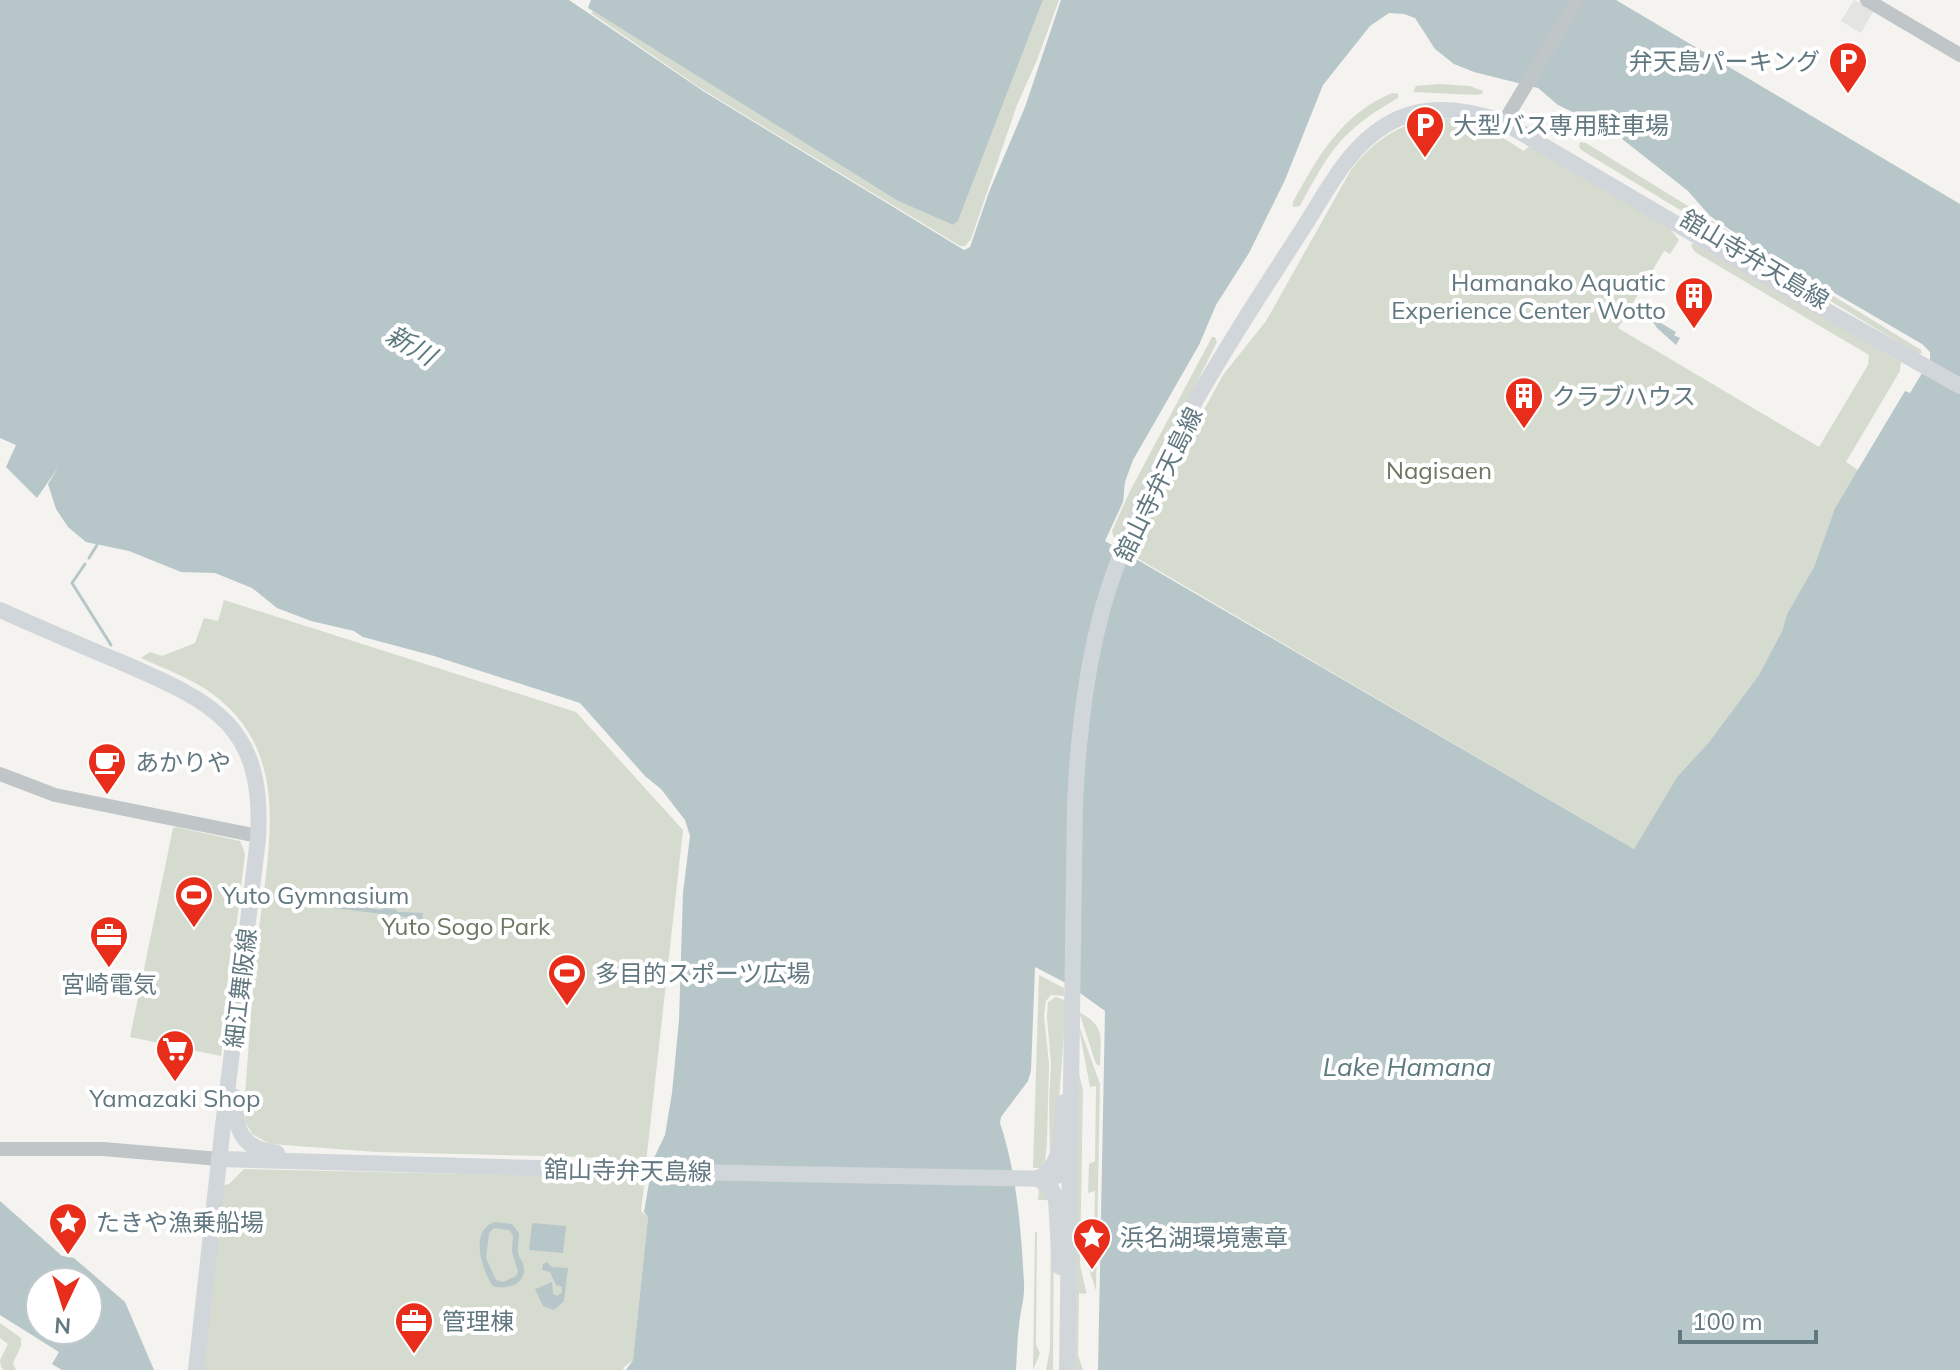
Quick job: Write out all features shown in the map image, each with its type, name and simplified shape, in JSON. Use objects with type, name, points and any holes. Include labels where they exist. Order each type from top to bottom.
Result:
[{"type":"main road","name":"舘山寺弁天島線","points":[[1067,1370],[1075,805],[1081,717],[1097,630],[1123,549],[1141,506],[1178,435],[1278,264],[1351,155],[1386,125],[1413,108],[1509,114],[1770,279],[1960,386]]},
{"type":"main road","name":"細江舞阪線","points":[[0,610],[186,691],[217,712],[235,734],[252,767],[259,795],[258,836],[196,1370]]},
{"type":"main road","name":"舘山寺弁天島線","points":[[1060,1370],[1060,1281],[1053,1180],[1065,1092],[1071,1002]]},
{"type":"main road","points":[[236,1031],[235,1117],[238,1129],[246,1140],[268,1152],[352,1164]]},
{"type":"main road","points":[[1065,1092],[1056,1162],[1049,1172],[1071,1205]]},
{"type":"main road","points":[[1060,1281],[1056,1198],[1051,1188],[1072,1152]]},
{"type":"main road","name":"舘山寺弁天島線","points":[[219,1159],[1053,1180]]},
{"type":"street","points":[[1509,114],[1577,0]]},
{"type":"street","points":[[1867,0],[1960,55]]},
{"type":"street","points":[[0,774],[55,795],[258,836]]},
{"type":"street","points":[[0,1149],[103,1149],[219,1159]]},
{"type":"shaded area","points":[[1854,0],[1874,10],[1861,33],[1841,21]]},
{"type":"green space","points":[[1043,0],[1059,0],[1017,105],[971,239],[965,246],[960,246],[700,88],[591,13],[593,11],[898,201],[953,225],[958,221]]},
{"type":"green space","points":[[1416,86],[1470,86],[1483,91],[1476,95],[1413,92]]},
{"type":"green space","points":[[1392,93],[1398,94],[1398,98],[1363,121],[1339,143],[1300,206],[1293,207],[1302,185],[1333,138],[1359,112]]},
{"type":"green space","name":"Nagisaen","points":[[1429,119],[1471,122],[1524,151],[1528,147],[1539,150],[1664,222],[1679,240],[1670,254],[1664,251],[1618,328],[1819,447],[1868,365],[1869,355],[1695,252],[1691,246],[1693,243],[1901,362],[1900,371],[1846,462],[1858,470],[1835,508],[1814,567],[1787,614],[1782,631],[1759,675],[1709,742],[1677,777],[1634,849],[1130,554],[1153,503],[1223,375],[1266,321],[1351,170],[1367,151],[1386,137],[1406,126]]},
{"type":"green space","points":[[1580,142],[1922,353],[1918,354],[1581,150]]},
{"type":"green space","points":[[1212,337],[1217,342],[1121,535],[1114,538],[1112,531],[1130,491]]},
{"type":"green space","name":"Yuto Sogo Park","points":[[224,600],[576,712],[683,830],[646,1163],[583,1157],[377,1152],[270,1144],[252,1134],[245,1121],[244,1106],[254,974],[270,832],[264,769],[253,740],[234,713],[199,685],[141,658],[150,652],[162,656],[195,643],[204,618],[218,621]]},
{"type":"green space","name":"Yuto Gymnasium","points":[[173,828],[240,841],[245,854],[221,1056],[130,1037]]},
{"type":"green space","points":[[1039,975],[1064,988],[1064,996],[1051,995],[1046,1001],[1044,1016],[1049,1064],[1047,1142],[1045,1162],[1040,1168],[1033,1168]]},
{"type":"green space","points":[[1056,997],[1064,1000],[1066,1007],[1055,1152],[1050,1157],[1051,1064],[1047,1017],[1048,1002]]},
{"type":"green space","points":[[1079,1012],[1098,1028],[1100,1066],[1096,1064]]},
{"type":"green space","points":[[1078,1023],[1100,1084],[1096,1291],[1087,1262],[1094,1259],[1095,1191],[1088,1193],[1089,1164],[1095,1161],[1096,1086],[1090,1087]]},
{"type":"green space","points":[[1078,1070],[1083,1090],[1080,1265],[1086,1294],[1079,1293],[1078,1355],[1083,1370],[1074,1370]]},
{"type":"green space","points":[[244,1169],[645,1178],[641,1211],[648,1217],[633,1360],[623,1370],[203,1370],[224,1185]]},
{"type":"green space","points":[[1039,1187],[1046,1192],[1054,1210],[1053,1370],[1046,1370],[1050,1349],[1051,1206],[1047,1200],[1038,1200]]},
{"type":"green space","points":[[1035,1232],[1036,1345],[1040,1353],[1033,1370]]},
{"type":"green space","points":[[0,1323],[21,1338],[21,1346],[13,1363],[16,1370],[1,1367],[0,1360],[8,1344],[0,1338]]},
{"type":"water","name":"Lake Hamana","points":[[0,0],[569,0],[703,91],[964,250],[970,247],[989,192],[1025,107],[1061,0],[1616,0],[1960,204],[1960,1370],[1098,1370],[1105,1011],[1066,983],[1035,967],[1031,1071],[1028,1081],[1001,1117],[1000,1123],[1014,1182],[1023,1263],[1024,1294],[1016,1370],[626,1370],[633,1360],[648,1217],[644,1212],[653,1160],[665,1135],[672,1093],[679,1020],[683,893],[690,836],[685,820],[661,789],[645,776],[580,703],[434,656],[363,637],[354,631],[311,621],[277,608],[252,588],[215,573],[181,572],[129,551],[86,542],[68,527],[56,509],[48,484],[59,466],[37,498],[6,467],[16,445],[0,438]],"holes":[[[1389,13],[1415,18],[1435,49],[1454,64],[1538,88],[1558,105],[1612,131],[1688,191],[1710,216],[1754,246],[1922,344],[1930,352],[1930,360],[1910,393],[1905,391],[1835,508],[1814,567],[1787,614],[1782,631],[1759,675],[1709,742],[1677,777],[1634,849],[1105,541],[1123,502],[1125,482],[1133,460],[1199,345],[1216,305],[1249,253],[1285,180],[1323,85],[1370,26]]]},
{"type":"water","points":[[591,0],[1043,0],[958,221],[953,225],[898,201],[588,8]]},
{"type":"water","points":[[1646,304],[1653,309],[1649,316],[1644,308]]},
{"type":"water","points":[[1649,316],[1676,332],[1674,335],[1680,338],[1676,345],[1657,328]]},
{"type":"water","points":[[335,904],[423,913],[422,919],[335,908]]},
{"type":"water","points":[[0,1201],[62,1256],[74,1258],[83,1266],[24,1266],[24,1330],[0,1315]]},
{"type":"water","points":[[494,1222],[512,1224],[519,1233],[518,1253],[524,1271],[520,1280],[512,1286],[493,1286],[485,1271],[480,1242],[486,1227]],"holes":[[[494,1228],[509,1230],[513,1235],[512,1252],[518,1272],[503,1282],[496,1280],[486,1258],[489,1233]]]},
{"type":"water","points":[[532,1223],[566,1226],[563,1253],[529,1250]]},
{"type":"water","points":[[547,1262],[552,1267],[568,1268],[564,1301],[554,1310],[543,1306],[535,1289],[552,1282],[553,1294],[557,1296],[562,1292],[562,1287],[556,1285],[550,1272],[542,1270]]},
{"type":"water","points":[[104,1284],[125,1302],[154,1370],[62,1370],[52,1364],[59,1352],[49,1346],[104,1346]]},
{"type":"waterway","points":[[89,558],[97,545]]},
{"type":"waterway","points":[[85,564],[72,583],[111,645]]},
{"type":"place","name":"弁天島パーキング","points":[[1848,95]]},
{"type":"place","name":"大型バス専用駐車場","points":[[1425,159]]},
{"type":"place","name":"Hamanako Aquatic Experience Center Wotto","points":[[1694,330]]},
{"type":"place","name":"クラブハウス","points":[[1524,430]]},
{"type":"place","name":"あかりや","points":[[107,796]]},
{"type":"place","name":"Yuto Gymnasium","points":[[194,929]]},
{"type":"place","name":"宮崎電気","points":[[109,969]]},
{"type":"place","name":"多目的スポーツ広場","points":[[567,1007]]},
{"type":"place","name":"Yamazaki Shop","points":[[175,1083]]},
{"type":"place","name":"たきや漁乗船場","points":[[68,1256]]},
{"type":"place","name":"浜名湖環境憲章","points":[[1092,1271]]},
{"type":"place","name":"管理棟","points":[[414,1355]]},
{"type":"water label","name":"新川","points":[[411,345]]}]
